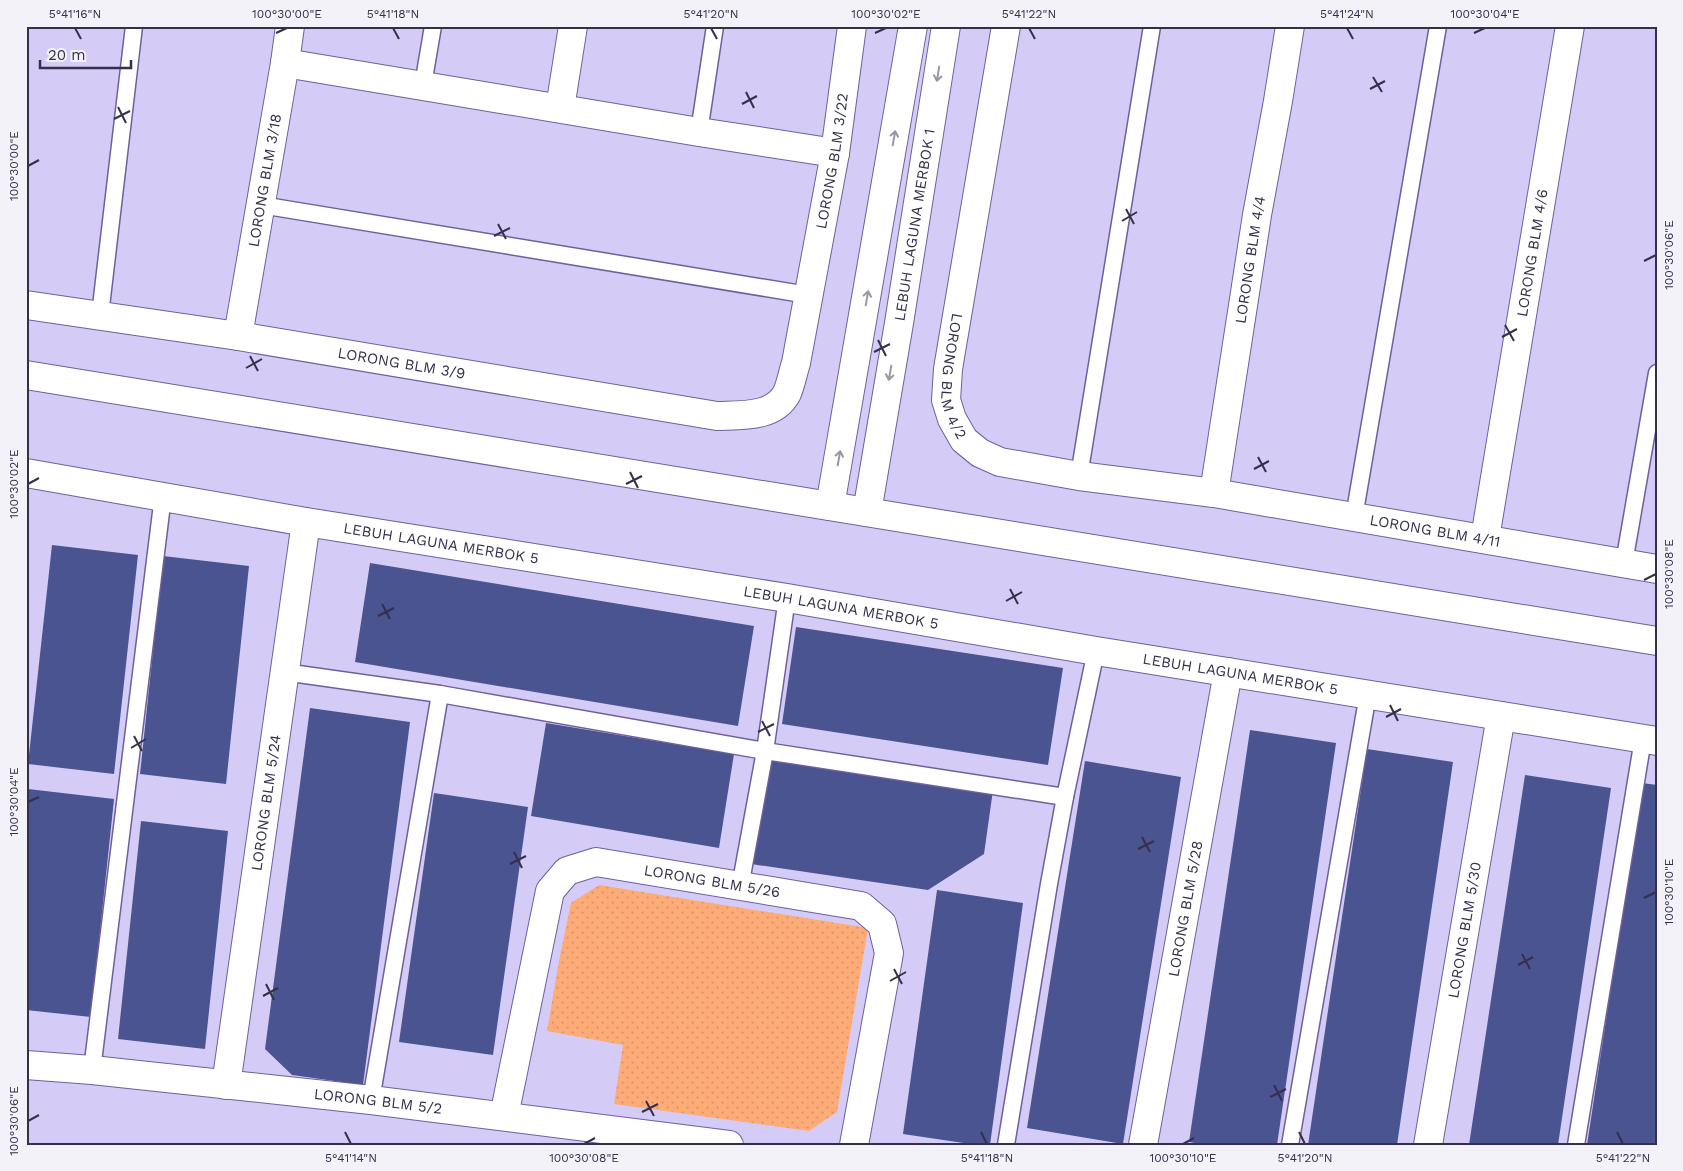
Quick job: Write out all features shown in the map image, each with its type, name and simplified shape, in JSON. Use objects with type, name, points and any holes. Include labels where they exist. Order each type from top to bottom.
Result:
[{"type":"street","name":"LORONG BLM 3/18","points":[[238,336],[290,26]]},
{"type":"street","points":[[560,108],[573,26]]},
{"type":"street","name":"LORONG BLM 3/22","points":[[777,406],[787,393],[796,363],[835,153],[852,26]]},
{"type":"street","points":[[830,506],[913,26]]},
{"type":"street","name":"LEBUH LAGUNA MERBOK 1","points":[[867,512],[946,26]]},
{"type":"street","name":"LORONG BLM 4/2","points":[[1006,26],[948,369],[946,400],[952,419],[964,440],[980,453],[1000,462],[1079,476],[1214,493]]},
{"type":"street","name":"LORONG BLM 4/4","points":[[1214,493],[1257,215],[1290,26]]},
{"type":"street","name":"LORONG BLM 4/6","points":[[1486,538],[1570,26]]},
{"type":"street","points":[[285,63],[835,153]]},
{"type":"street","name":"LORONG BLM 3/9","points":[[26,306],[238,336],[717,416],[755,414],[777,406]]},
{"type":"street","points":[[26,375],[1657,641]]},
{"type":"street","name":"LEBUH LAGUNA MERBOK 5","points":[[26,473],[306,522],[787,598],[1096,651],[1650,740]]},
{"type":"street","name":"LORONG BLM 4/11","points":[[1214,493],[1486,538],[1657,569]]},
{"type":"street","name":"LORONG BLM 5/24","points":[[226,1085],[306,522]]},
{"type":"street","name":"LORONG BLM 5/28","points":[[1143,1145],[1228,672]]},
{"type":"street","name":"LORONG BLM 5/30","points":[[1428,1145],[1501,716]]},
{"type":"street","name":"LORONG BLM 5/26","points":[[504,1116],[550,891],[567,871],[596,862],[861,906],[882,924],[888,953],[854,1145]]},
{"type":"street","name":"LORONG BLM 5/2","points":[[26,1065],[92,1070],[371,1100],[729,1145]]},
{"type":"lane","points":[[100,315],[134,26]]},
{"type":"lane","points":[[423,85],[433,26]]},
{"type":"lane","points":[[699,132],[714,26]]},
{"type":"lane","points":[[1079,476],[1152,26]]},
{"type":"lane","points":[[1354,517],[1438,26]]},
{"type":"lane","points":[[261,205],[808,295]]},
{"type":"lane","points":[[1624,563],[1657,373]]},
{"type":"lane","points":[[92,1070],[163,496]]},
{"type":"lane","points":[[740,887],[765,751],[787,598]]},
{"type":"lane","points":[[1006,1145],[1049,884],[1065,797],[1096,651]]},
{"type":"lane","points":[[284,672],[440,694],[765,751],[1065,797]]},
{"type":"lane","points":[[371,1100],[440,694]]},
{"type":"lane","points":[[1290,1145],[1368,694]]},
{"type":"lane","points":[[1576,1145],[1650,740]]},
{"type":"shaded area","points":[[599,885],[868,928],[837,1112],[809,1131],[614,1104],[623,1045],[547,1031],[571,903]]},
{"type":"building","points":[[52,545],[138,555],[114,774],[28,764]]},
{"type":"building","points":[[163,556],[249,566],[226,784],[140,774]]},
{"type":"building","points":[[370,563],[754,626],[738,726],[355,662]]},
{"type":"building","points":[[796,627],[1063,668],[1048,765],[782,724]]},
{"type":"building","points":[[310,708],[410,722],[363,1085],[292,1075],[265,1049]]},
{"type":"building","points":[[546,723],[734,754],[719,848],[531,816]]},
{"type":"building","points":[[1250,730],[1336,743],[1277,1145],[1206,1145],[1189,1142]]},
{"type":"building","points":[[1367,749],[1453,762],[1397,1145],[1308,1145]]},
{"type":"building","points":[[766,756],[993,790],[984,854],[928,890],[751,864]]},
{"type":"building","points":[[1085,761],[1181,777],[1123,1144],[1027,1128]]},
{"type":"building","points":[[1525,775],[1611,788],[1558,1145],[1469,1145]]},
{"type":"building","points":[[1642,783],[1657,785],[1657,1145],[1587,1145]]},
{"type":"building","points":[[28,789],[114,799],[91,1017],[26,1010],[26,806]]},
{"type":"building","points":[[434,793],[528,807],[493,1055],[399,1042]]},
{"type":"building","points":[[141,821],[228,831],[205,1049],[118,1039]]},
{"type":"building","points":[[937,890],[1023,903],[990,1145],[977,1145],[903,1134]]}]
